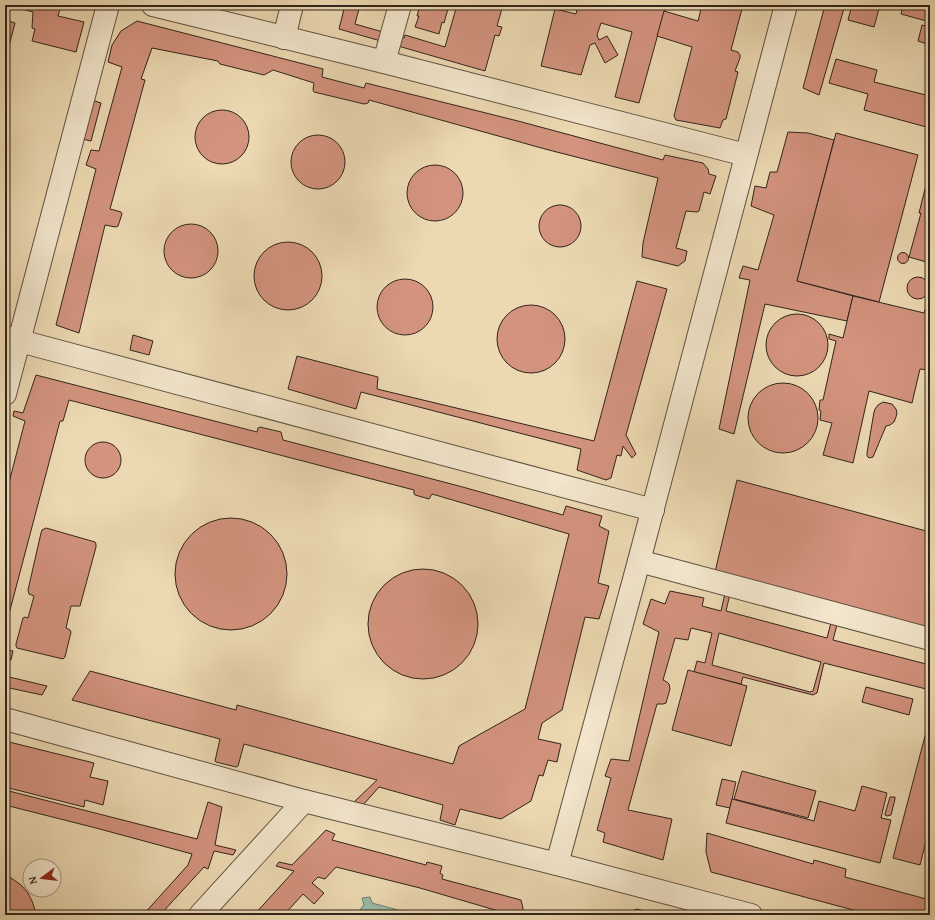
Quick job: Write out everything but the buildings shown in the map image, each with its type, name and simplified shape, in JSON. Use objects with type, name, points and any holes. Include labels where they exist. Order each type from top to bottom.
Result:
[{"type":"lane","points":[[5,394],[12,339],[108,5]]},
{"type":"lane","points":[[153,5],[384,62],[746,155]]},
{"type":"lane","points":[[284,38],[292,5]]},
{"type":"lane","points":[[384,62],[400,5]]},
{"type":"lane","points":[[557,864],[786,5]]},
{"type":"lane","points":[[12,339],[652,510]]},
{"type":"lane","points":[[639,561],[930,639]]},
{"type":"lane","points":[[5,719],[304,801],[557,864],[751,915]]},
{"type":"lane","points":[[200,915],[304,801]]},
{"type":"shaded area","points":[[370,897],[372,903],[417,915],[355,915],[364,905],[362,898]]}]
